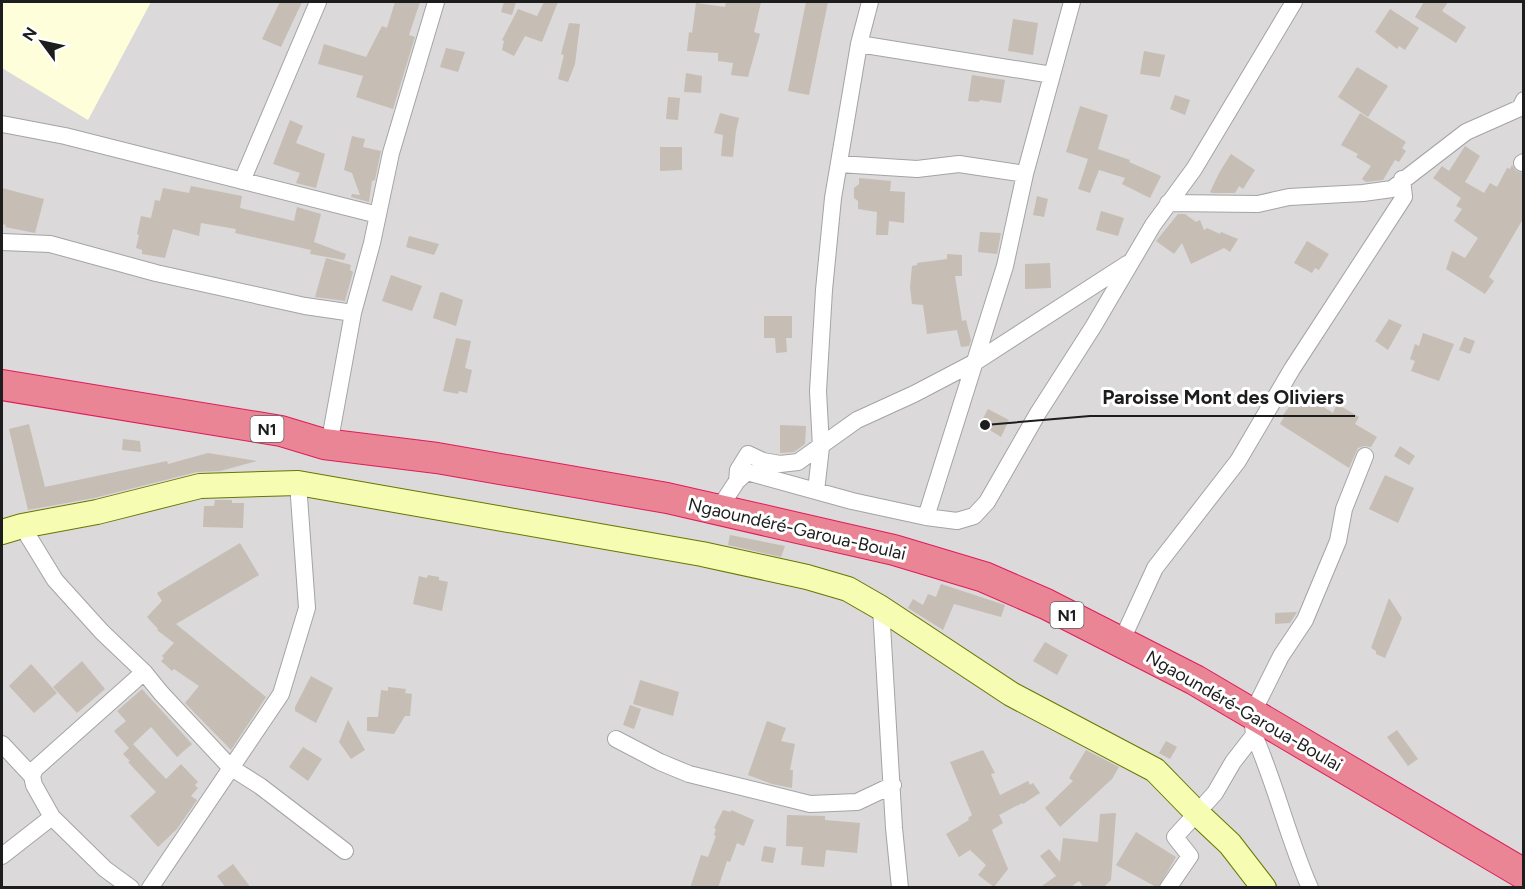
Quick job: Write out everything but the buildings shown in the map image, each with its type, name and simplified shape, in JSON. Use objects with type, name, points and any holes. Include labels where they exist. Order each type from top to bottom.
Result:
[{"type":"highway","name":"Ngaoundéré-Garoua-Boulai","points":[[2,385],[281,431],[324,444],[437,458],[667,498],[894,550],[984,578],[1046,603],[1195,680],[1253,725],[1524,874]]},
{"type":"street","points":[[242,181],[318,2]]},
{"type":"street","points":[[324,444],[331,434],[353,314],[391,153],[436,2]]},
{"type":"street","points":[[816,491],[821,447],[818,391],[824,290],[833,198],[860,44],[870,2]]},
{"type":"street","points":[[926,517],[977,361],[1005,266],[1025,174],[1072,2]]},
{"type":"street","points":[[718,510],[737,481],[747,472],[852,501],[926,517],[957,521],[974,516],[987,502],[1038,413],[1093,327],[1131,261],[1194,169],[1294,2]]},
{"type":"street","points":[[860,44],[1052,75]]},
{"type":"street","points":[[1168,204],[1258,204],[1289,197],[1378,192],[1392,189],[1466,132],[1520,108],[1524,100]]},
{"type":"street","points":[[2,124],[65,136],[378,215]]},
{"type":"street","points":[[839,164],[917,169],[959,164],[1025,174]]},
{"type":"street","points":[[1121,642],[1155,568],[1238,461],[1292,369],[1404,196],[1402,180]]},
{"type":"street","points":[[2,242],[50,244],[156,273],[305,306],[353,314]]},
{"type":"street","points":[[737,481],[738,470],[748,454],[763,461],[780,464],[798,462],[857,420],[914,394],[977,361],[1131,261]]},
{"type":"street","points":[[1168,888],[1190,856],[1175,837],[1215,793],[1253,725],[1281,656],[1305,620],[1338,541],[1344,509],[1365,456]]},
{"type":"street","points":[[150,888],[281,693],[307,608],[298,483]]},
{"type":"street","points":[[345,851],[260,786],[230,767],[144,672],[102,632],[12,529],[97,512],[200,486],[298,483],[702,554],[817,580],[848,589],[881,608],[1011,694],[1155,770],[1230,844],[1264,888]]},
{"type":"street","points":[[881,608],[894,828],[900,888]]},
{"type":"street","points":[[32,776],[44,760],[144,672]]},
{"type":"street","points":[[1253,725],[1297,858],[1310,888]]},
{"type":"street","points":[[616,739],[689,774],[810,804],[857,801],[893,785]]},
{"type":"street","points":[[2,744],[32,776],[34,785],[52,817],[105,869],[131,888]]},
{"type":"street","points":[[2,856],[52,817]]},
{"type":"shaded area","points":[[2,2],[1523,2],[1523,887],[2,888]]},
{"type":"shaded area","points":[[2,2],[151,2],[88,120],[2,68]]},
{"type":"place","name":"Paroisse Mont des Oliviers","points":[[985,425]]}]
